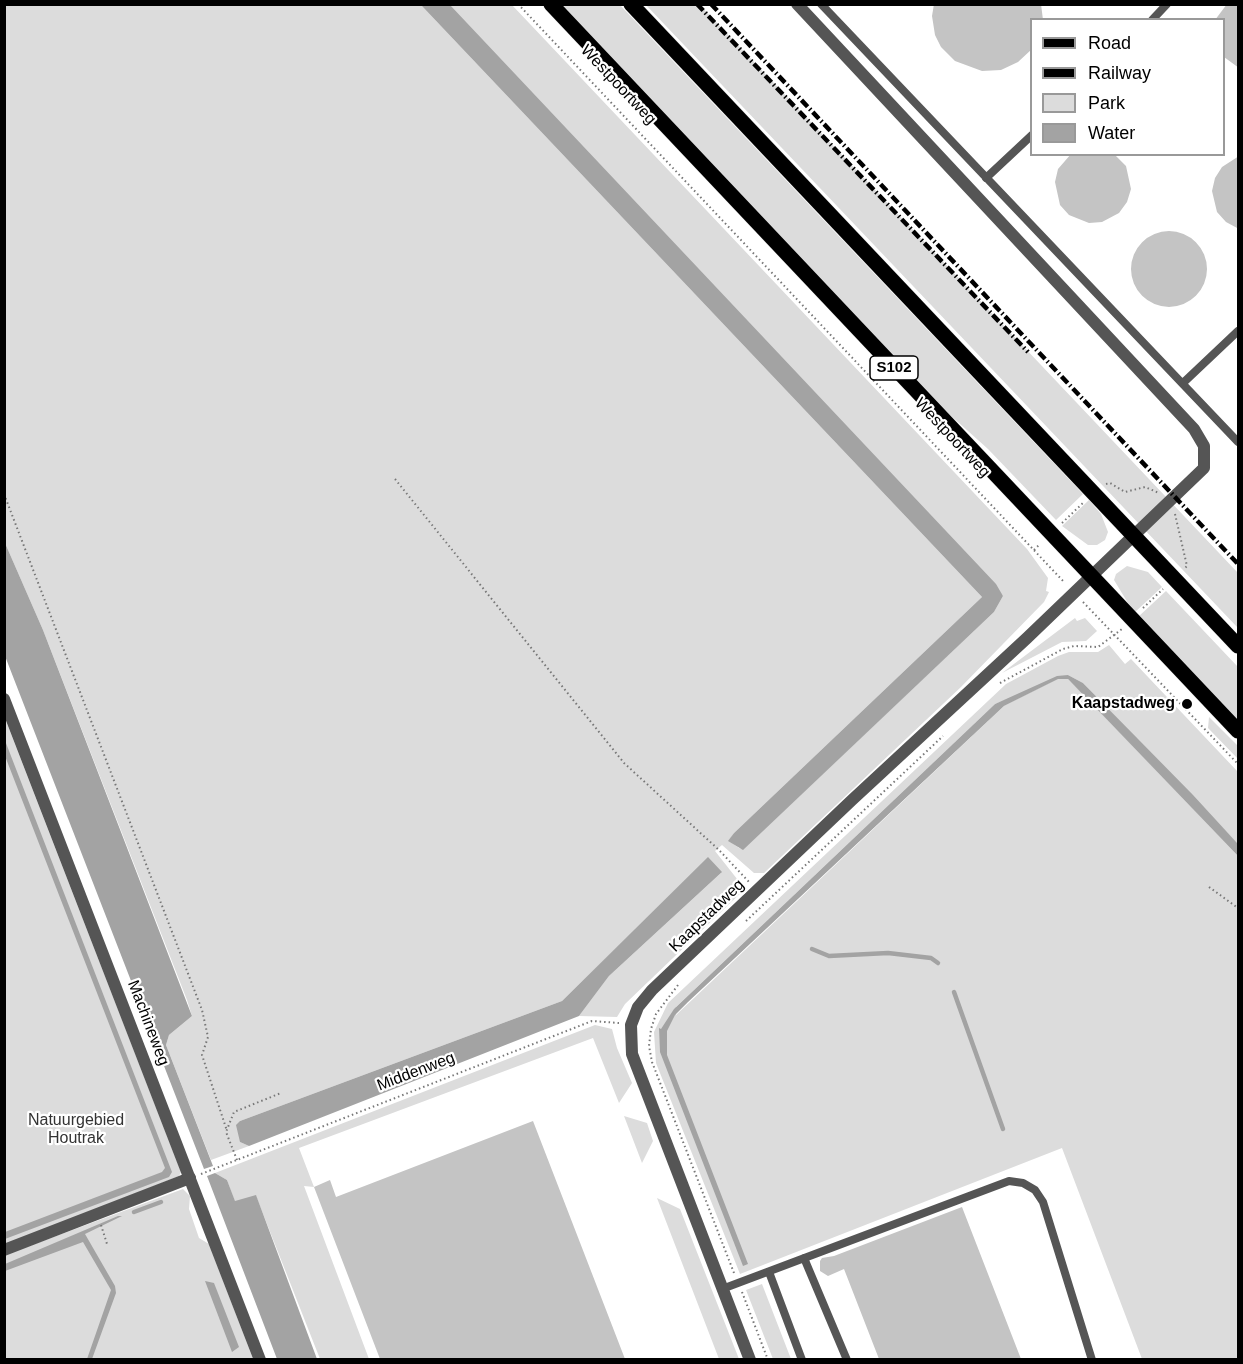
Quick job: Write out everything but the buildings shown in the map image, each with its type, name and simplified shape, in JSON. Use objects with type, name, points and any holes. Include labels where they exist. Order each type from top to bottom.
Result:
[{"type":"main road","name":"Westpoortweg","points":[[552,4],[1092,578],[1239,730]]},
{"type":"main road","points":[[631,4],[1239,646]]},
{"type":"street","name":"Kaapstadweg","points":[[631,1025],[638,1007],[648,995],[757,890],[1092,578],[1204,468],[1204,446],[1194,429],[796,4]]},
{"type":"street","name":"Machineweg","points":[[4,699],[193,1177],[260,1359]]},
{"type":"street","points":[[631,1025],[630,1041],[635,1064],[750,1359]]},
{"type":"street","points":[[4,1250],[193,1177]]},
{"type":"lane","points":[[820,4],[1239,442]]},
{"type":"lane","points":[[1154,18],[1167,4]]},
{"type":"lane","points":[[986,178],[1030,137]]},
{"type":"lane","points":[[1183,383],[1239,330]]},
{"type":"lane","points":[[723,1289],[1009,1181],[1023,1183],[1035,1190],[1043,1202],[1092,1359]]},
{"type":"lane","points":[[804,1258],[847,1359]]},
{"type":"lane","points":[[769,1272],[802,1359]]},
{"type":"path","name":"Westpoortweg","points":[[518,4],[1239,764]]},
{"type":"path","points":[[395,479],[624,763],[719,850],[757,890]]},
{"type":"path","points":[[4,494],[199,1000],[208,1037],[202,1055],[237,1160]]},
{"type":"path","points":[[996,687],[1062,649],[1074,646],[1098,647],[1115,635]]},
{"type":"path","name":"Kaapstadweg","points":[[742,925],[946,732]]},
{"type":"path","points":[[1209,887],[1239,908]]},
{"type":"path","name":"Kaapstadweg","points":[[682,981],[666,998],[651,1029],[649,1046],[652,1062],[768,1359]]},
{"type":"path","name":"Middenweg","points":[[193,1177],[592,1021],[602,1020],[651,1029]]},
{"type":"path","points":[[227,1131],[234,1112],[281,1093]]},
{"type":"path","points":[[103,1229],[107,1244]]},
{"type":"green space","points":[[4,5],[421,5],[982,597],[734,833],[729,841],[739,848],[743,849],[994,612],[1003,596],[446,5],[512,5],[1027,549],[1048,578],[1046,591],[1049,592],[1044,602],[961,687],[764,873],[754,873],[722,845],[715,851],[745,889],[625,1004],[617,1017],[579,1016],[609,976],[721,873],[708,858],[562,1001],[240,1121],[240,1142],[249,1146],[211,1160],[166,1045],[169,1035],[192,1016],[187,1000],[43,630],[5,543]]},
{"type":"green space","points":[[560,5],[620,5],[1083,494],[1056,520],[988,449],[939,405]]},
{"type":"green space","points":[[646,5],[700,5],[1238,573],[1238,628]]},
{"type":"green space","points":[[1089,500],[1101,514],[1108,532],[1105,540],[1097,545],[1088,545],[1062,526]]},
{"type":"green space","points":[[1127,566],[1148,572],[1162,587],[1134,613],[1114,580],[1116,574]]},
{"type":"green space","points":[[1166,591],[1238,667],[1238,724],[1138,617]]},
{"type":"green space","points":[[1075,618],[1077,621],[1085,618],[1097,631],[1086,641],[1062,642],[1002,673]]},
{"type":"green space","points":[[1109,645],[1125,664],[1131,659],[1238,772],[1238,844],[1083,683],[1068,675],[1059,679],[1068,679],[1238,856],[1238,1359],[1142,1359],[1062,1148],[740,1274],[656,1063],[654,1032],[668,1003],[1006,684],[1069,652],[1098,652]],"holes":[[[1053,681],[1004,706],[676,1015],[676,1007],[995,704]]]},
{"type":"green space","name":"Natuurgebied Houtrak","points":[[4,716],[181,1172],[179,1176],[4,1246]]},
{"type":"green space","points":[[1209,717],[1238,746],[1238,759],[1208,728]]},
{"type":"green space","points":[[595,1025],[612,1029],[617,1048],[632,1083],[619,1103],[593,1038],[299,1148],[314,1187],[304,1186],[369,1359],[320,1359],[256,1196],[235,1202],[227,1180],[215,1173]]},
{"type":"green space","points":[[624,1116],[647,1123],[653,1141],[642,1163]]},
{"type":"green space","points":[[183,1189],[190,1196],[189,1209],[199,1238],[209,1244],[253,1359],[5,1360],[5,1255]]},
{"type":"green space","points":[[657,1198],[680,1209],[739,1359],[719,1359]]},
{"type":"green space","points":[[762,1284],[791,1359],[773,1359],[746,1290]]},
{"type":"water","points":[[421,5],[450,5],[996,584],[1003,596],[994,612],[743,850],[728,841],[734,833],[982,597]]},
{"type":"water","points":[[5,543],[43,630],[192,1016],[169,1035],[166,1045],[213,1166],[204,1169],[5,656]]},
{"type":"water","points":[[1068,675],[1083,683],[1193,795],[1238,844],[1238,856],[1068,679],[1058,679],[1004,706],[688,1002],[675,1015],[667,1031],[667,1055],[748,1264],[743,1266],[660,1052],[659,1028],[661,1029],[674,1009],[995,704],[1057,676]]},
{"type":"water","points":[[4,738],[172,1172],[169,1177],[5,1239],[5,1232],[162,1172],[165,1168],[5,756]]},
{"type":"water","points":[[708,857],[722,872],[609,976],[579,1016],[249,1146],[240,1142],[236,1125],[240,1121],[562,1001]]},
{"type":"water","points":[[215,1173],[227,1180],[235,1201],[256,1195],[317,1359],[277,1359],[207,1176]]},
{"type":"water","points":[[122,1216],[85,1234],[115,1286],[116,1293],[92,1359],[87,1359],[111,1290],[83,1242],[5,1271],[5,1264]]},
{"type":"water","points":[[205,1281],[214,1283],[239,1347],[232,1352]]},
{"type":"waterway","points":[[812,949],[829,956],[888,953],[931,958],[938,963]]},
{"type":"waterway","points":[[954,992],[1003,1129]]},
{"type":"waterway","points":[[134,1212],[161,1202]]},
{"type":"railway","points":[[697,4],[1028,352]]},
{"type":"railway","points":[[711,4],[1238,564]]},
{"type":"place","name":"Kaapstadweg","points":[[1187,704]]}]
